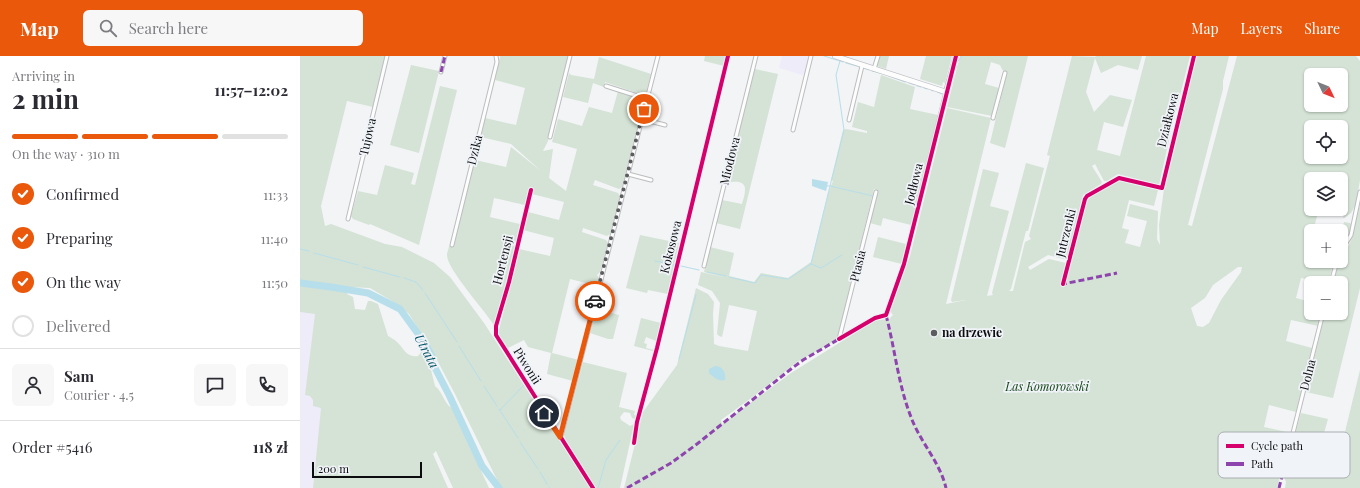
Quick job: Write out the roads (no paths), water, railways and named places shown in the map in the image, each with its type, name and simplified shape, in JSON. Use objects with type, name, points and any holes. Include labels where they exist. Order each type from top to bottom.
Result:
[{"type":"street","name":"Tujowa","points":[[348,219],[387,56]]},
{"type":"street","points":[[441,72],[445,56]]},
{"type":"street","name":"Dzika","points":[[452,244],[497,62],[496,56]]},
{"type":"street","points":[[550,137],[570,56]]},
{"type":"street","points":[[560,437],[658,56]]},
{"type":"street","name":"Kokosowa","points":[[634,443],[637,422],[661,332],[728,56]]},
{"type":"street","name":"Miodowa","points":[[704,266],[756,56]]},
{"type":"street","points":[[793,130],[811,56]]},
{"type":"street","points":[[835,56],[946,92]]},
{"type":"street","points":[[874,69],[878,56]]},
{"type":"street","name":"Jodłowa","points":[[839,339],[875,318],[886,315],[904,264],[956,56]]},
{"type":"street","name":"Działkowa","points":[[1162,188],[1194,56]]},
{"type":"street","points":[[849,120],[862,66]]},
{"type":"street","points":[[993,118],[1005,73]]},
{"type":"street","points":[[606,86],[647,99]]},
{"type":"street","points":[[642,119],[665,125]]},
{"type":"street","points":[[628,174],[651,180]]},
{"type":"street","name":"Jutrzenki","points":[[1063,284],[1086,197],[1119,178],[1162,188]]},
{"type":"street","name":"Hortensji","points":[[496,335],[496,326],[509,282],[531,190]]},
{"type":"street","name":"Ptasia","points":[[839,339],[876,192]]},
{"type":"street","points":[[1348,240],[1351,235],[1360,192]]},
{"type":"street","name":"Dolna","points":[[1293,432],[1321,320]]},
{"type":"street","name":"Piwonii","points":[[496,335],[593,488]]},
{"type":"water","points":[[812,179],[828,182],[826,191],[812,186]]},
{"type":"water","points":[[715,366],[720,367],[723,370],[725,380],[718,380],[709,373],[709,369]]},
{"type":"waterway","points":[[824,56],[843,62]]},
{"type":"waterway","points":[[958,61],[962,56]]},
{"type":"waterway","points":[[827,186],[830,186],[844,130],[836,75],[840,61]]},
{"type":"waterway","points":[[846,63],[860,67]]},
{"type":"waterway","points":[[954,72],[957,66]]},
{"type":"waterway","points":[[863,68],[869,70]]},
{"type":"waterway","points":[[872,71],[884,74]]},
{"type":"waterway","points":[[889,76],[905,82]]},
{"type":"waterway","points":[[949,92],[954,76]]},
{"type":"waterway","points":[[909,83],[915,85]]},
{"type":"waterway","points":[[917,86],[921,87]]},
{"type":"waterway","points":[[937,92],[942,94]]},
{"type":"waterway","points":[[729,277],[755,283],[761,275],[788,279],[811,264],[830,186],[873,196]]},
{"type":"waterway","points":[[300,249],[309,251]]},
{"type":"waterway","points":[[314,253],[358,265]]},
{"type":"waterway","points":[[811,264],[821,268],[842,255]]},
{"type":"waterway","points":[[655,261],[674,265]]},
{"type":"waterway","points":[[681,266],[699,270]]},
{"type":"waterway","points":[[363,267],[400,277]]},
{"type":"waterway","points":[[707,272],[726,276]]},
{"type":"waterway","points":[[404,278],[416,282],[423,290]]},
{"type":"waterway","name":"Utrata","points":[[300,283],[368,293],[400,309],[424,342],[432,356],[433,364],[482,466],[499,488]]},
{"type":"waterway","points":[[425,293],[457,342]]},
{"type":"waterway","points":[[679,359],[696,295]]},
{"type":"waterway","points":[[459,346],[481,381]]},
{"type":"waterway","points":[[500,410],[524,385]]},
{"type":"waterway","points":[[484,386],[497,406]]},
{"type":"waterway","points":[[499,409],[518,438]]},
{"type":"waterway","points":[[598,488],[606,460],[620,440]]},
{"type":"waterway","points":[[520,442],[538,469]]},
{"type":"waterway","points":[[540,472],[547,484]]},
{"type":"place","name":"na drzewie","points":[[934,333]]},
{"type":"park label","name":"Las Komorowski","points":[[1047,387]]}]
